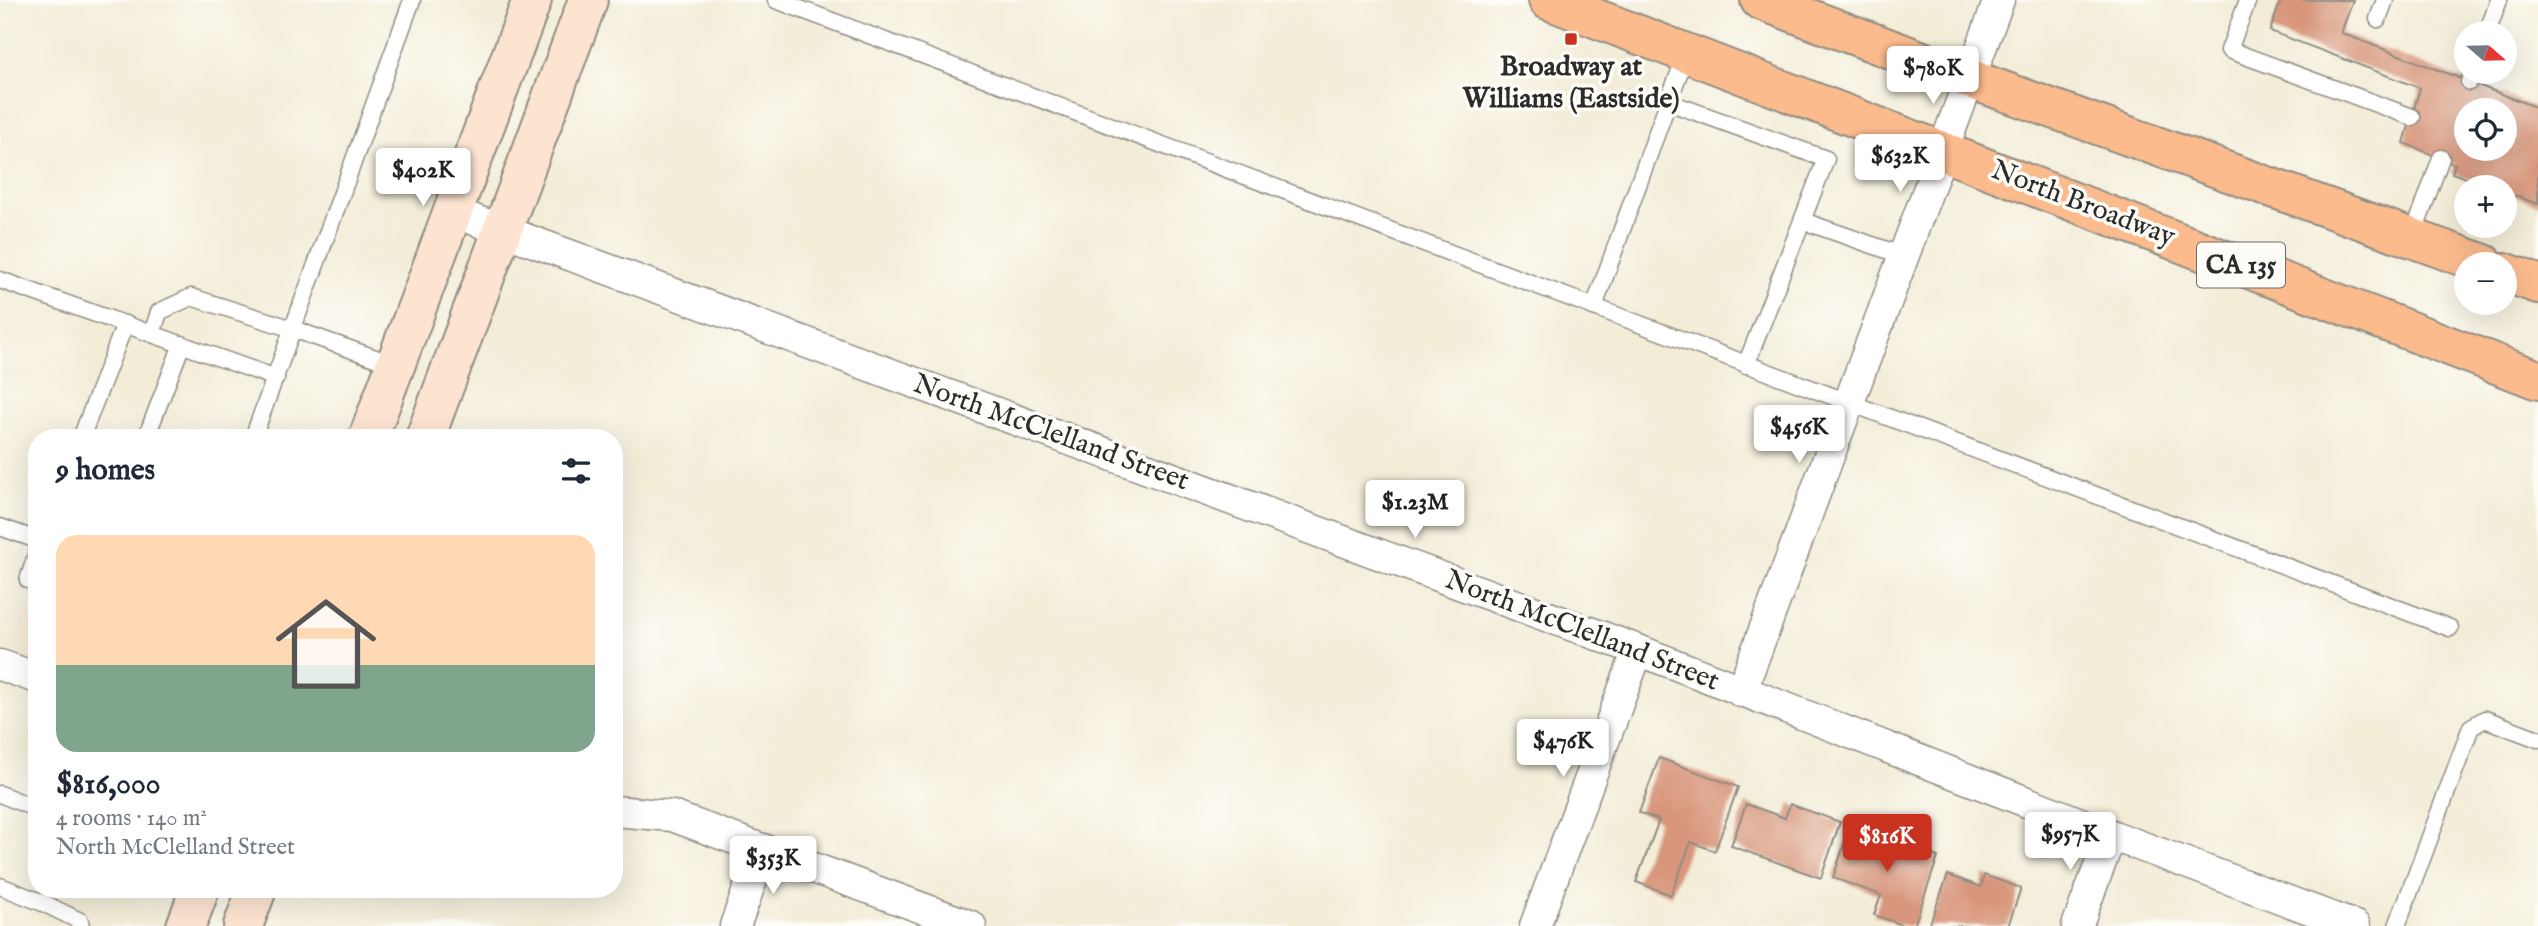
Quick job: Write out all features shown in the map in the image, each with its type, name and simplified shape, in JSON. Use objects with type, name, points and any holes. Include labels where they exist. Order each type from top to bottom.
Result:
[{"type":"main road","points":[[371,429],[532,0]]},
{"type":"main road","points":[[428,429],[588,0]]},
{"type":"main road","name":"North Broadway","points":[[1548,0],[2538,380]]},
{"type":"main road","points":[[1760,0],[1970,79],[2454,253]]},
{"type":"main road","points":[[2517,277],[2538,284]]},
{"type":"main road","points":[[186,926],[197,898]]},
{"type":"main road","points":[[243,926],[254,898]]},
{"type":"street","points":[[1741,692],[1999,0]]},
{"type":"street","name":"North McClelland Street","points":[[453,212],[1638,650],[2111,835],[2355,926]]},
{"type":"street","points":[[1535,926],[1638,650]]},
{"type":"street","points":[[0,665],[28,675]]},
{"type":"street","points":[[623,811],[672,816],[971,926]]},
{"type":"street","points":[[2077,926],[2111,835]]},
{"type":"street","points":[[735,926],[763,849]]},
{"type":"lane","points":[[257,429],[412,0]]},
{"type":"lane","points":[[776,0],[2450,628]]},
{"type":"lane","points":[[2248,0],[2229,50],[2412,117]]},
{"type":"lane","points":[[2378,19],[2385,0]]},
{"type":"lane","points":[[2491,21],[2499,0]]},
{"type":"lane","points":[[1594,307],[1687,53]]},
{"type":"lane","points":[[1668,102],[1826,159],[1746,365]]},
{"type":"lane","points":[[2412,238],[2441,158]]},
{"type":"lane","points":[[1803,221],[1904,256]]},
{"type":"lane","points":[[0,279],[275,378]]},
{"type":"lane","points":[[152,334],[159,312],[191,297],[395,365]]},
{"type":"lane","points":[[84,429],[125,324]]},
{"type":"lane","points":[[149,429],[182,344]]},
{"type":"lane","points":[[0,527],[28,537]]},
{"type":"lane","points":[[2397,926],[2471,727],[2485,719],[2538,739]]},
{"type":"lane","points":[[0,794],[28,805]]},
{"type":"lane","points":[[0,886],[28,892]]},
{"type":"lane","points":[[48,898],[80,921],[81,926]]},
{"type":"building","points":[[2281,0],[2353,0],[2341,33],[2454,76],[2454,84],[2475,84],[2512,98],[2454,98],[2454,161],[2517,161],[2517,100],[2538,108],[2538,204],[2517,197],[2517,175],[2458,175],[2452,173],[2455,164],[2404,143],[2420,88],[2270,31]]},
{"type":"building","points":[[1659,758],[1738,787],[1715,851],[1691,842],[1671,895],[1636,882],[1659,820],[1639,813]]},
{"type":"building","points":[[1746,804],[1785,818],[1790,804],[1840,822],[1821,878],[1731,846]]},
{"type":"building","points":[[1850,827],[1938,857],[1914,926],[1905,926],[1874,915],[1881,895],[1833,878]]},
{"type":"building","points":[[1948,875],[1981,887],[1984,875],[2021,888],[2008,926],[1929,926]]},
{"type":"place","name":"Broadway at Williams (Eastside)","points":[[1571,39]]}]
